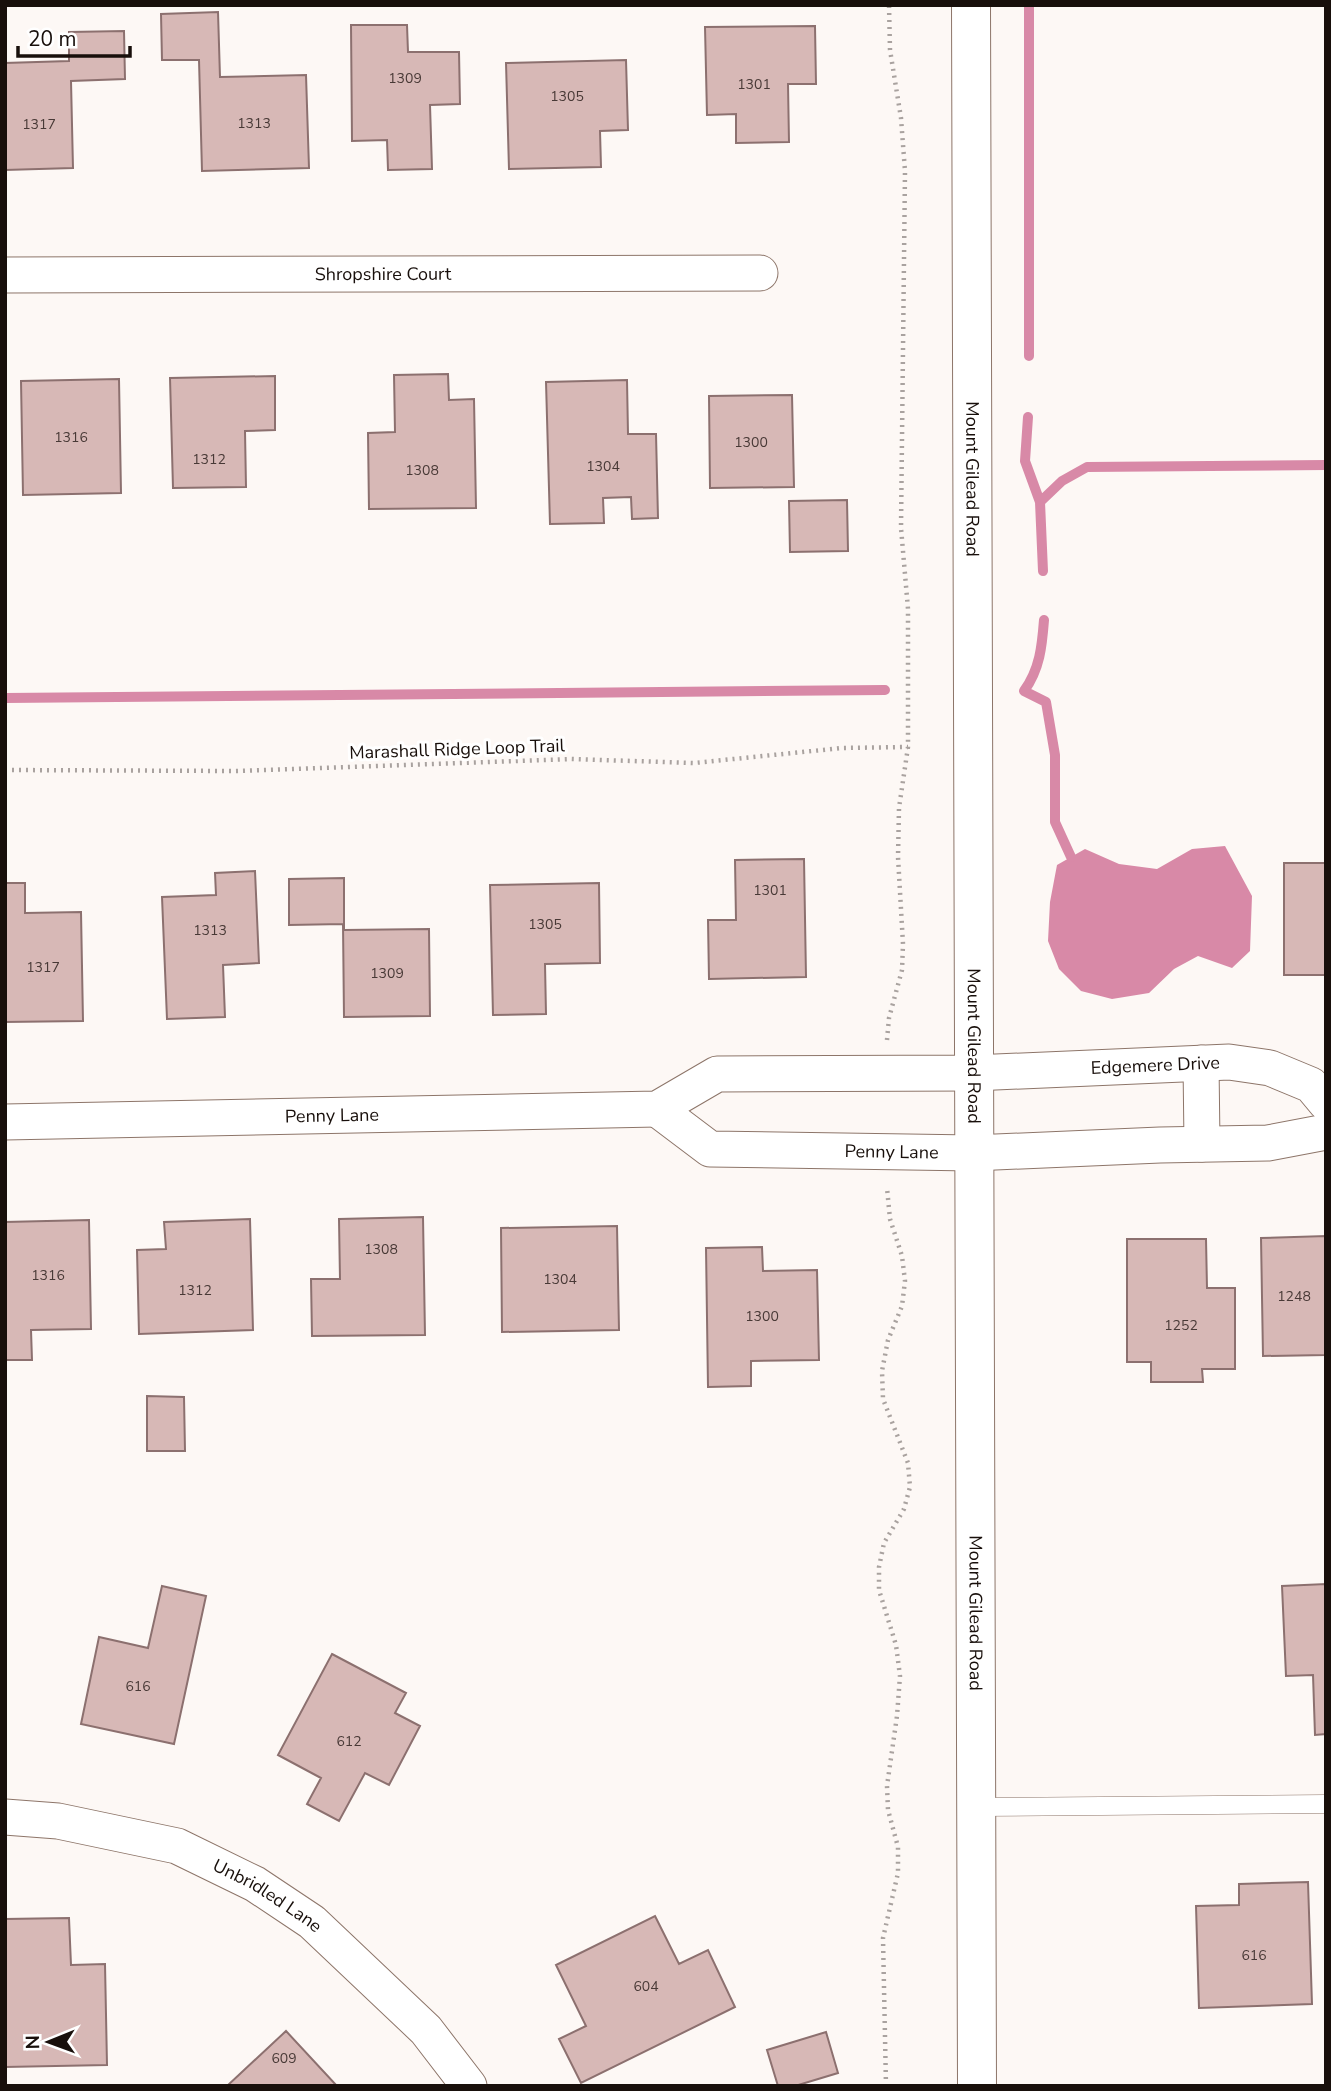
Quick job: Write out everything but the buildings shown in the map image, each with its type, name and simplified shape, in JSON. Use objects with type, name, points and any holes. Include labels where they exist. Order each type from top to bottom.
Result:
[{"type":"street","name":"Mount Gilead Road","points":[[971,5],[978,2086]]},
{"type":"street","name":"Shropshire Court","points":[[5,275],[760,273]]},
{"type":"street","name":"Edgemere Drive","points":[[973,1073],[1229,1062],[1269,1068],[1311,1085],[1326,1103]]},
{"type":"street","points":[[1201,1063],[1202,1144]]},
{"type":"street","name":"Penny Lane","points":[[5,1122],[657,1109],[717,1074],[973,1073]]},
{"type":"street","name":"Penny Lane","points":[[657,1109],[710,1149],[973,1153]]},
{"type":"street","points":[[973,1153],[1268,1143],[1326,1132]]},
{"type":"street","name":"Unbridled Lane","points":[[5,1816],[58,1821],[177,1846],[254,1884],[312,1922],[426,2030],[469,2086]]},
{"type":"lane","points":[[976,1807],[1326,1804]]},
{"type":"path","name":"Marashall Ridge Loop Trail","points":[[5,770],[236,771],[571,758],[694,763],[842,748],[908,747]]},
{"type":"shaded area","points":[[1225,846],[1252,896],[1250,951],[1232,968],[1198,956],[1174,969],[1149,993],[1112,999],[1081,991],[1059,969],[1048,941],[1050,902],[1057,865],[1085,849],[1119,864],[1157,869],[1192,849]]},
{"type":"waterway","points":[[1029,5],[1029,356]]},
{"type":"waterway","points":[[1028,417],[1025,461],[1040,502],[1043,571]]},
{"type":"waterway","points":[[1040,502],[1062,481],[1087,467],[1326,465]]},
{"type":"waterway","points":[[1044,620],[1037,666],[1024,691],[1046,702],[1055,755],[1055,822],[1071,857]]},
{"type":"waterway","points":[[5,698],[885,690]]}]
